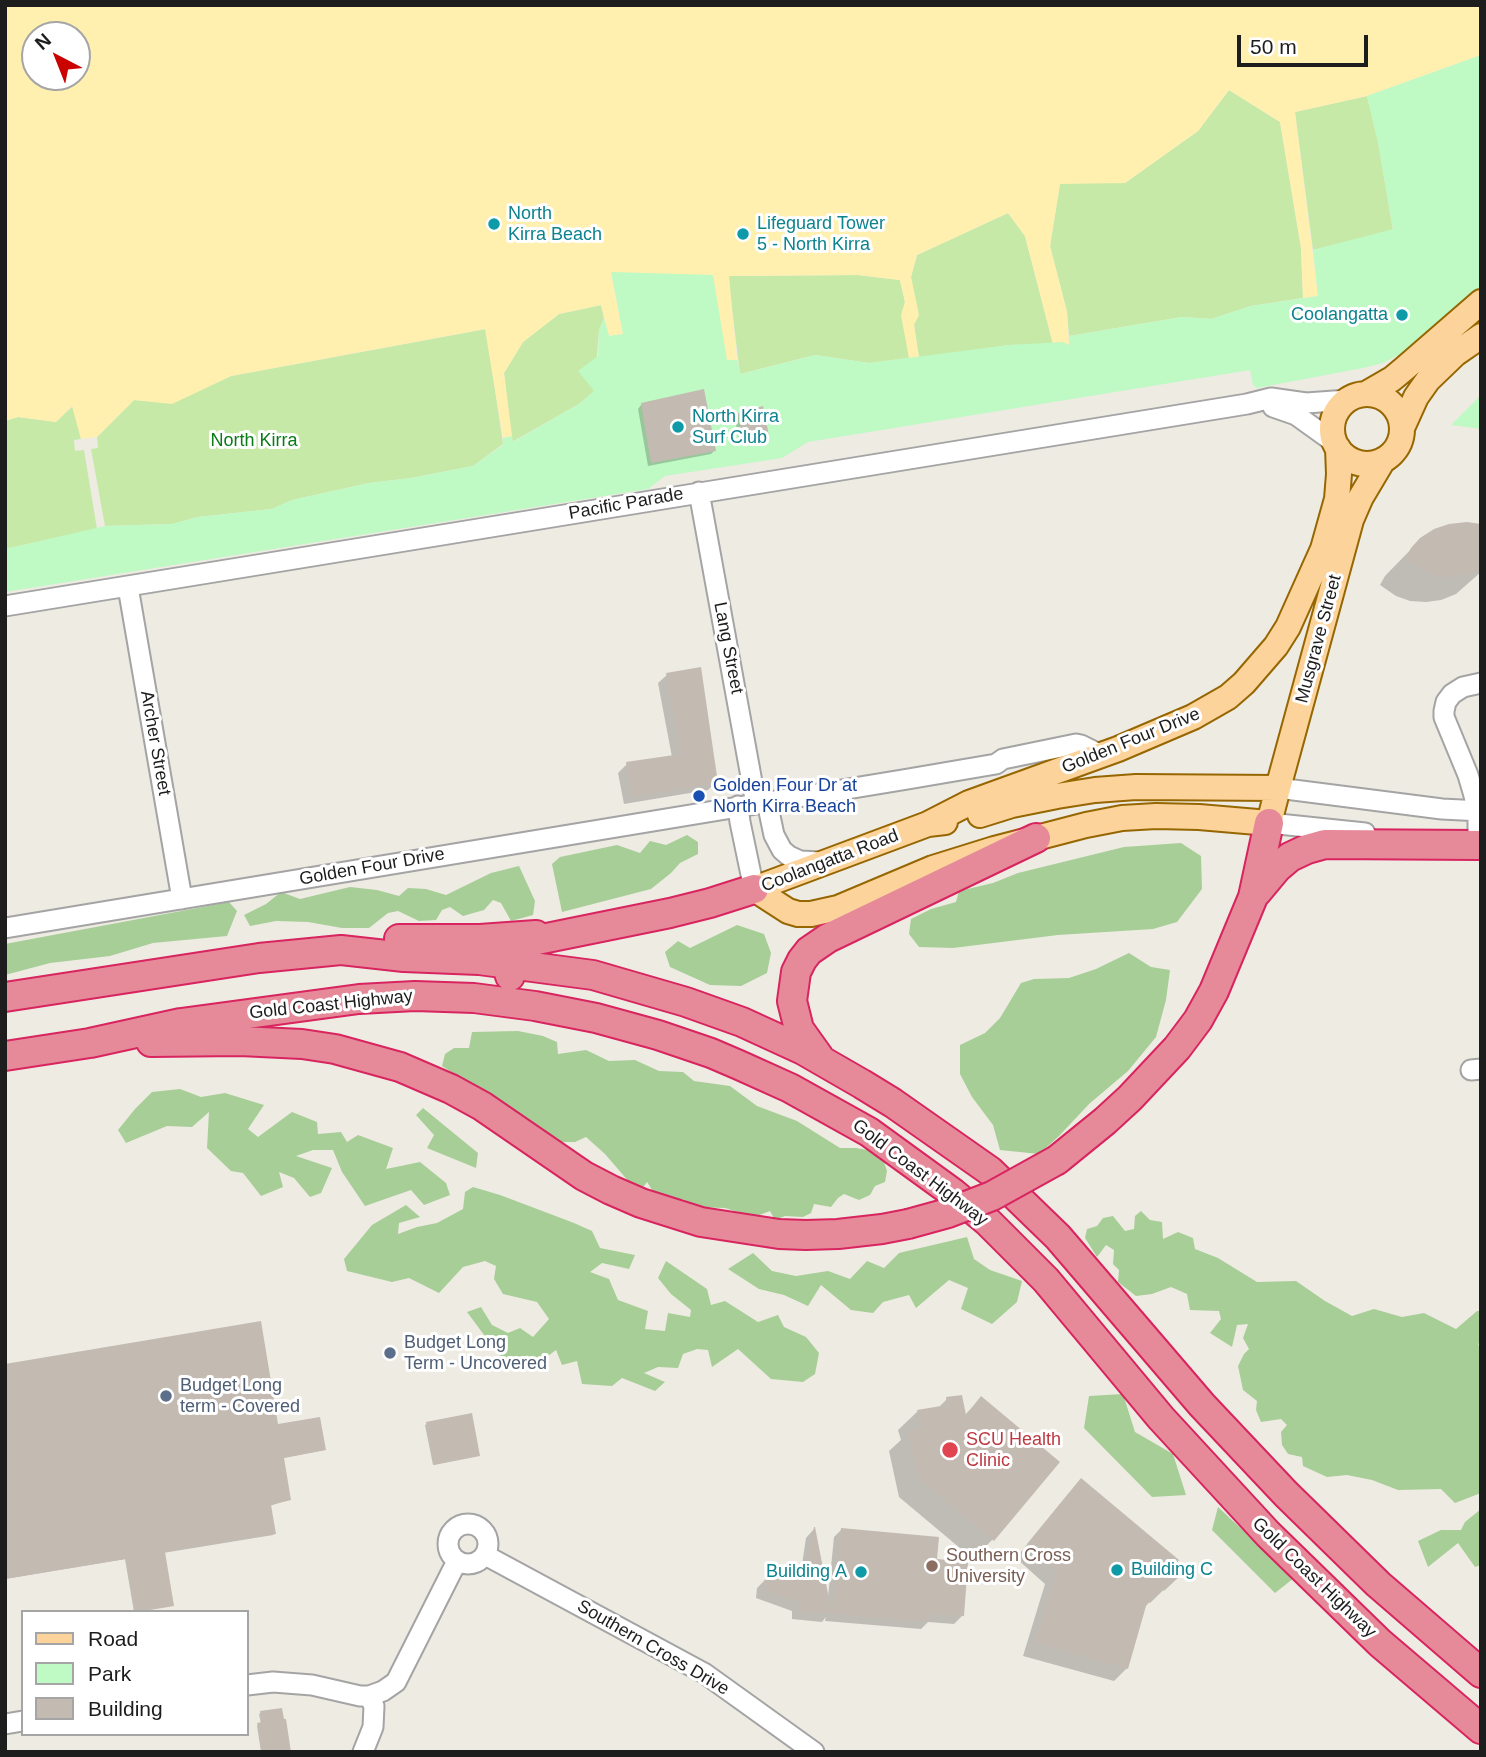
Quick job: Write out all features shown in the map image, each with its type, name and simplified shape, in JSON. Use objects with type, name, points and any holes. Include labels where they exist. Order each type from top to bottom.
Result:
[{"type":"highway","points":[[90,1043],[261,1041],[335,1049],[400,1067],[451,1089],[482,1106],[584,1176],[669,1213],[701,1222],[779,1234],[838,1234],[908,1224],[948,1213],[992,1196],[1057,1160],[1130,1098],[1177,1048],[1198,1020],[1214,991],[1253,897],[1269,823]]},
{"type":"highway","points":[[821,1060],[799,1029],[792,1001],[796,972],[809,951],[828,938],[1036,838]]},
{"type":"highway","points":[[1253,897],[1276,867],[1307,849],[1325,844],[1479,845]]},
{"type":"highway","points":[[596,1018],[518,987],[509,974],[506,963],[511,954],[527,943],[670,913],[754,889]]},
{"type":"highway","points":[[5,997],[259,958],[341,950],[405,938],[480,939],[593,928]]},
{"type":"highway","points":[[341,950],[404,957],[479,960],[593,975],[674,998],[742,1022],[821,1060],[893,1103],[990,1171],[1058,1237],[1202,1405],[1286,1493],[1378,1584],[1481,1673]]},
{"type":"highway","name":"Gold Coast Highway","points":[[5,1056],[90,1043],[194,1021],[322,1004],[415,996],[474,998],[596,1018],[658,1035],[711,1053],[790,1088],[869,1132],[988,1222],[1046,1280],[1161,1418],[1268,1534],[1380,1643],[1481,1729]]},
{"type":"main road","points":[[1357,397],[1383,397],[1393,404],[1400,415],[1402,437],[1390,455],[1382,460],[1366,464],[1355,462],[1337,446],[1332,433],[1333,422],[1340,407],[1357,397],[1392,379],[1481,302]]},
{"type":"main road","points":[[1402,428],[1416,397],[1428,380],[1481,336]]},
{"type":"main road","name":"Golden Four Drive","points":[[928,824],[969,803],[1170,727],[1211,708],[1244,683],[1276,646],[1312,576],[1337,499],[1337,446]]},
{"type":"main road","name":"Musgrave Street","points":[[1269,823],[1351,520],[1382,460]]},
{"type":"main road","name":"Coolangatta Road","points":[[754,889],[928,824],[965,819],[1057,796],[1095,790],[1158,787],[1278,788]]},
{"type":"main road","name":"Coolangatta Road","points":[[754,889],[792,913],[806,915],[838,908],[933,868],[1086,825],[1122,818],[1188,817],[1269,823]]},
{"type":"street","name":"Pacific Parade","points":[[5,606],[1271,398],[1306,403],[1357,397]]},
{"type":"street","name":"Pacific Parade","points":[[1247,404],[1277,408],[1296,415],[1337,446]]},
{"type":"street","name":"Lang Street","points":[[699,492],[753,804]]},
{"type":"street","name":"Archer Street","points":[[128,587],[182,899]]},
{"type":"street","points":[[1479,845],[1479,811],[1468,775],[1444,717],[1444,708],[1448,699],[1459,689],[1481,683]]},
{"type":"street","name":"Golden Four Drive","points":[[5,928],[996,764],[1003,759],[1076,744],[1097,753],[1112,751]]},
{"type":"street","name":"Coolangatta Road","points":[[1278,788],[1442,809],[1479,811]]},
{"type":"street","points":[[754,889],[740,822],[753,804],[785,853],[805,862],[835,859]]},
{"type":"street","name":"Coolangatta Road","points":[[1269,823],[1479,845]]},
{"type":"street","points":[[474,1524],[480,1527],[489,1543],[485,1555],[475,1563],[457,1561],[449,1550],[448,1543],[453,1531],[462,1525],[474,1524]]},
{"type":"street","name":"Southern Cross Drive","points":[[485,1555],[704,1673],[814,1752]]},
{"type":"street","points":[[248,1685],[273,1682],[302,1684],[359,1696],[383,1691],[396,1682],[457,1561]]},
{"type":"street","points":[[363,1752],[373,1727],[374,1706],[369,1696]]},
{"type":"green space","points":[[1481,55],[1481,292],[1410,349],[1383,363],[1257,388],[1253,385],[1250,370],[808,442],[782,458],[665,476],[648,489],[5,592],[5,549],[105,526],[172,524],[198,517],[272,509],[292,500],[369,483],[473,466],[503,445],[503,438],[512,436],[513,442],[579,404],[594,391],[578,371],[598,356],[599,330],[604,318],[609,336],[623,334],[611,272],[713,275],[727,360],[737,360],[741,374],[815,355],[869,363],[1009,345],[1063,342],[1069,345],[1069,336],[1182,317],[1211,319],[1251,306],[1318,296],[1313,250],[1393,229],[1367,96]]},
{"type":"green space","points":[[1229,90],[1280,122],[1301,248],[1303,298],[1251,306],[1211,319],[1182,317],[1069,336],[1067,312],[1050,246],[1060,183],[1125,183],[1198,131]]},
{"type":"green space","points":[[1367,96],[1393,230],[1313,250],[1295,112]]},
{"type":"green space","points":[[1008,213],[1025,236],[1053,344],[1009,345],[919,358],[911,277],[917,255]]},
{"type":"green space","points":[[858,275],[900,280],[905,302],[902,315],[909,358],[869,363],[815,355],[740,374],[728,276]]},
{"type":"green space","points":[[601,305],[604,318],[599,330],[594,391],[579,404],[512,442],[504,373],[523,342],[559,314]]},
{"type":"green space","name":"North Kirra","points":[[486,329],[503,444],[473,466],[369,483],[292,500],[272,509],[198,517],[172,524],[105,526],[91,449],[98,448],[97,437],[134,400],[172,403],[231,376]]},
{"type":"green space","points":[[1481,395],[1481,429],[1451,425]]},
{"type":"green space","points":[[73,406],[81,439],[74,440],[75,451],[84,450],[97,529],[5,549],[5,421],[18,417],[56,422]]},
{"type":"green space","points":[[687,835],[698,842],[698,854],[680,863],[651,889],[562,912],[552,864],[560,857],[617,845],[640,853],[650,841],[666,845]]},
{"type":"green space","points":[[1181,843],[1201,856],[1202,889],[1177,922],[1153,929],[1058,935],[953,948],[919,947],[909,934],[911,919],[931,909],[956,902],[959,891],[993,883],[1018,873],[1124,847]]},
{"type":"green space","points":[[519,866],[535,901],[533,915],[511,921],[501,903],[493,900],[484,910],[463,916],[450,907],[442,910],[436,920],[419,921],[398,911],[388,913],[369,928],[276,921],[250,926],[244,915],[266,904],[281,892],[300,899],[350,887],[399,896],[408,888],[426,889],[446,895],[491,873]]},
{"type":"green space","points":[[229,902],[237,911],[227,936],[153,943],[110,956],[50,963],[5,975],[5,944]]},
{"type":"green space","points":[[737,925],[764,934],[771,953],[767,973],[741,986],[710,985],[670,967],[665,952],[678,941],[690,948]]},
{"type":"green space","points":[[1129,953],[1151,967],[1170,970],[1166,1000],[1156,1037],[1128,1071],[1089,1104],[1039,1154],[1000,1150],[993,1125],[972,1097],[960,1074],[960,1045],[985,1033],[1000,1018],[1021,983],[1034,979],[1069,978]]},
{"type":"green space","points":[[518,1031],[557,1042],[558,1054],[586,1050],[609,1061],[635,1060],[659,1071],[683,1072],[694,1081],[730,1086],[757,1106],[797,1121],[840,1148],[873,1151],[883,1159],[887,1171],[885,1182],[875,1186],[870,1195],[859,1200],[844,1194],[831,1207],[814,1204],[811,1213],[803,1217],[785,1216],[775,1220],[770,1211],[754,1217],[725,1208],[696,1207],[683,1199],[680,1206],[656,1196],[647,1182],[641,1190],[630,1183],[586,1137],[575,1142],[560,1142],[442,1066],[445,1054],[454,1048],[469,1048],[472,1032]]},
{"type":"green space","points":[[180,1089],[201,1097],[225,1093],[264,1105],[248,1129],[258,1137],[292,1112],[317,1122],[318,1134],[341,1132],[347,1142],[358,1135],[393,1148],[386,1169],[420,1162],[446,1183],[450,1195],[424,1205],[411,1190],[365,1206],[342,1172],[333,1150],[313,1150],[296,1156],[332,1168],[321,1193],[310,1197],[294,1178],[279,1172],[283,1187],[261,1196],[243,1173],[231,1171],[207,1148],[209,1112],[192,1127],[167,1126],[126,1143],[118,1130],[152,1092]]},
{"type":"green space","points":[[423,1108],[478,1153],[476,1168],[427,1148],[434,1135],[416,1115]]},
{"type":"green space","points":[[473,1187],[592,1231],[600,1248],[635,1255],[629,1269],[602,1263],[590,1272],[609,1279],[618,1300],[648,1311],[645,1329],[665,1331],[668,1313],[690,1317],[691,1310],[671,1294],[658,1278],[666,1261],[707,1289],[711,1305],[725,1301],[758,1322],[778,1315],[784,1327],[806,1337],[819,1353],[815,1374],[803,1382],[771,1379],[738,1349],[712,1367],[708,1350],[697,1349],[683,1354],[678,1368],[658,1367],[644,1373],[665,1382],[655,1391],[622,1378],[612,1386],[582,1384],[577,1361],[562,1365],[556,1350],[544,1359],[525,1365],[499,1355],[467,1312],[481,1307],[492,1325],[508,1333],[520,1328],[533,1337],[549,1319],[537,1302],[503,1294],[494,1279],[496,1266],[485,1261],[463,1267],[439,1293],[409,1278],[392,1282],[347,1271],[344,1259],[372,1225],[406,1205],[420,1217],[399,1223],[398,1234],[437,1223],[463,1209],[465,1192]]},
{"type":"green space","points":[[1141,1211],[1150,1220],[1162,1222],[1163,1239],[1178,1232],[1193,1238],[1195,1249],[1218,1258],[1257,1282],[1296,1281],[1352,1316],[1374,1309],[1402,1317],[1424,1313],[1456,1329],[1477,1311],[1481,1311],[1481,1342],[1478,1344],[1481,1350],[1481,1493],[1455,1503],[1441,1489],[1398,1490],[1372,1480],[1347,1475],[1327,1477],[1303,1466],[1302,1457],[1288,1454],[1282,1445],[1281,1432],[1287,1425],[1281,1419],[1261,1422],[1256,1410],[1257,1401],[1243,1390],[1238,1366],[1249,1349],[1243,1338],[1248,1324],[1237,1325],[1232,1347],[1210,1333],[1221,1319],[1219,1311],[1190,1310],[1187,1294],[1171,1287],[1136,1296],[1118,1282],[1119,1270],[1113,1264],[1114,1250],[1106,1245],[1097,1257],[1085,1238],[1087,1229],[1097,1226],[1103,1218],[1113,1216],[1125,1231],[1134,1229],[1135,1216]]},
{"type":"green space","points":[[967,1237],[974,1259],[990,1270],[1022,1281],[1017,1302],[992,1324],[961,1309],[968,1288],[949,1280],[916,1308],[909,1295],[883,1302],[873,1313],[851,1310],[821,1285],[808,1306],[784,1295],[759,1289],[728,1269],[753,1253],[772,1271],[796,1276],[828,1271],[850,1279],[867,1261],[884,1268],[899,1253]]},
{"type":"green space","points":[[1123,1394],[1135,1432],[1173,1454],[1186,1495],[1152,1497],[1084,1428],[1089,1396]]},
{"type":"green space","points":[[1218,1507],[1294,1578],[1275,1593],[1212,1530]]},
{"type":"green space","points":[[1481,1509],[1481,1565],[1475,1567],[1458,1543],[1428,1567],[1418,1541],[1441,1530],[1461,1530],[1465,1522]]},
{"type":"sand","name":"North Kirra Beach","points":[[5,5],[1481,5],[1481,55],[1367,96],[1295,112],[1318,296],[1303,298],[1301,248],[1280,122],[1229,90],[1198,131],[1125,183],[1060,184],[1050,246],[1067,312],[1069,345],[1053,344],[1025,236],[1008,213],[917,255],[911,277],[919,315],[914,325],[919,358],[909,358],[901,315],[905,302],[900,280],[858,275],[729,276],[737,360],[727,360],[611,273],[623,334],[609,336],[601,305],[559,314],[523,342],[504,373],[512,436],[503,438],[485,329],[231,376],[172,404],[134,400],[97,437],[81,439],[72,406],[56,422],[18,417],[5,421]]},
{"type":"building","name":"North Kirra Surf Club","points":[[704,389],[716,451],[651,463],[641,403]]},
{"type":"building","points":[[763,406],[769,436],[743,442],[738,413]]},
{"type":"building","points":[[1467,522],[1481,524],[1481,570],[1453,577],[1437,576],[1422,571],[1405,559],[1420,538],[1434,529]]},
{"type":"building","points":[[701,667],[718,783],[632,797],[626,762],[681,754],[666,673]]},
{"type":"building","name":"Budget Long term - Covered","points":[[261,1321],[278,1424],[320,1417],[326,1450],[284,1458],[291,1500],[271,1505],[276,1534],[165,1552],[174,1606],[135,1610],[126,1559],[5,1579],[5,1561],[10,1560],[5,1529],[5,1364]]},
{"type":"building","points":[[962,1395],[966,1415],[981,1396],[1060,1462],[994,1541],[918,1478],[908,1431],[921,1427],[917,1410],[947,1405],[946,1397]]},
{"type":"building","points":[[472,1413],[480,1456],[434,1465],[426,1422]]},
{"type":"building","name":"Building C","points":[[1081,1478],[1179,1560],[1174,1566],[1182,1574],[1164,1591],[1162,1588],[1146,1606],[1128,1669],[1035,1643],[1057,1570],[1027,1544]]},
{"type":"building","points":[[814,1527],[832,1614],[799,1611],[800,1603],[764,1589],[765,1578],[807,1567]]},
{"type":"building","name":"Building A","points":[[841,1528],[939,1537],[937,1559],[968,1562],[964,1616],[931,1614],[930,1622],[832,1614]]},
{"type":"building","points":[[282,1708],[291,1752],[262,1752],[257,1723],[262,1722],[260,1711]]},
{"type":"place","name":"North Kirra Beach","points":[[494,224]]},
{"type":"place","name":"Lifeguard Tower 5 - North Kirra","points":[[743,234]]},
{"type":"place","name":"Coolangatta","points":[[1402,315]]},
{"type":"place","name":"North Kirra Surf Club","points":[[678,427]]},
{"type":"place","name":"Golden Four Dr at North Kirra Beach","points":[[699,796]]},
{"type":"place","name":"Budget Long Term - Uncovered","points":[[390,1353]]},
{"type":"place","name":"Budget Long term - Covered","points":[[166,1396]]},
{"type":"place","name":"SCU Health Clinic","points":[[950,1450]]},
{"type":"place","name":"Southern Cross University","points":[[932,1566]]},
{"type":"place","name":"Building C","points":[[1117,1570]]},
{"type":"place","name":"Building A","points":[[861,1572]]}]
